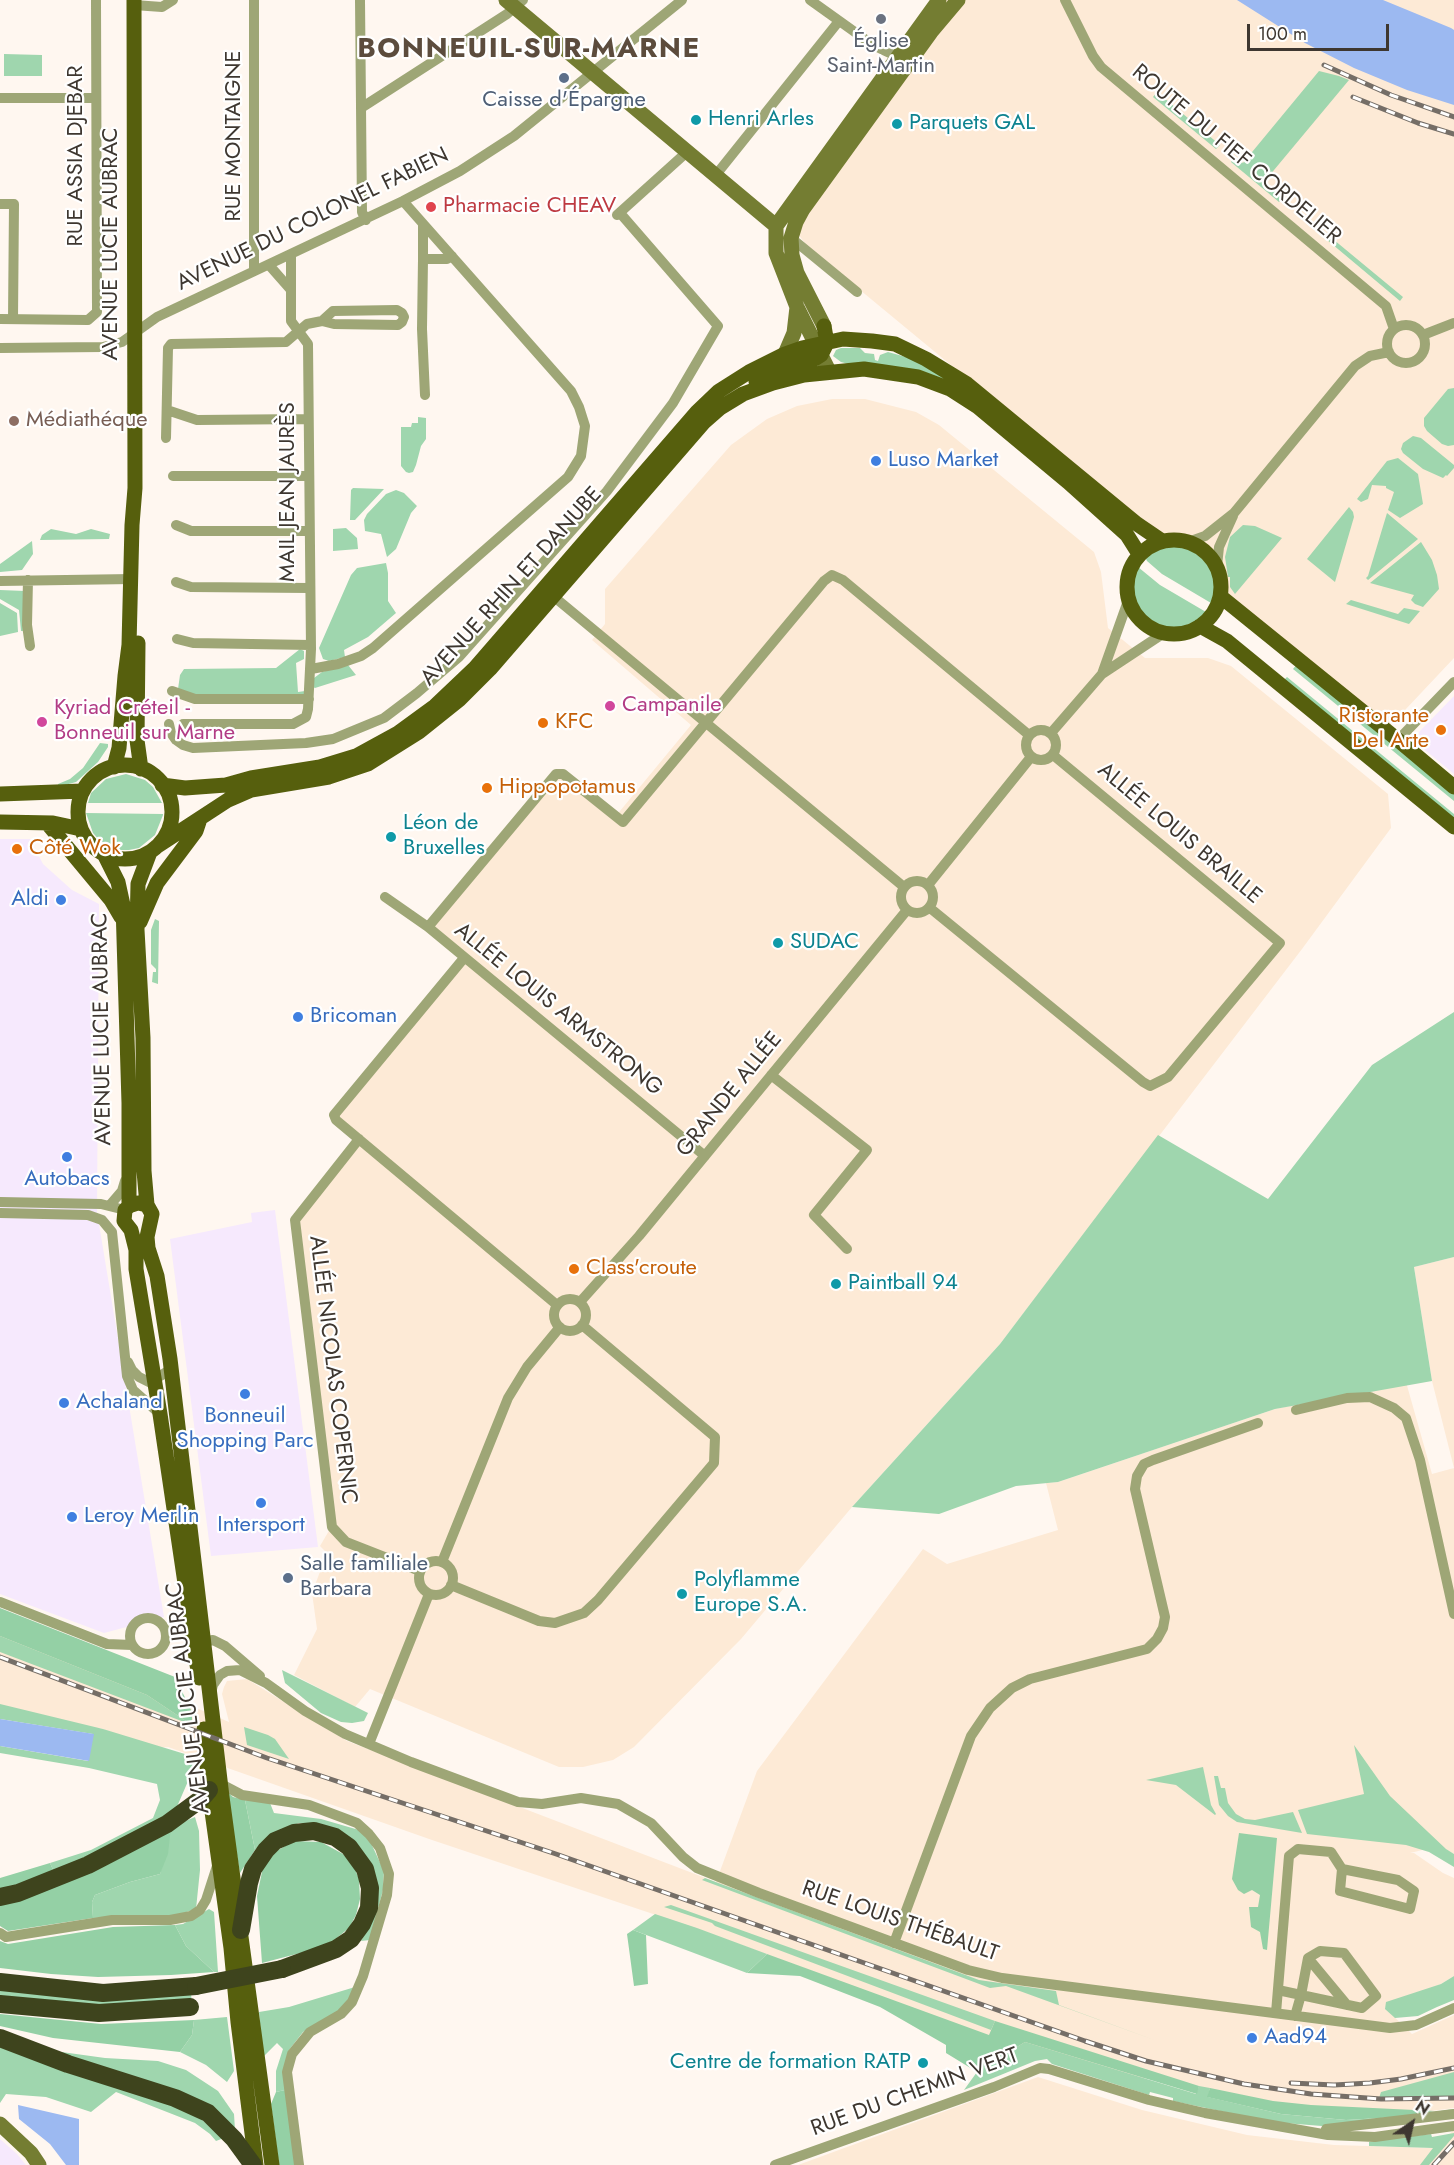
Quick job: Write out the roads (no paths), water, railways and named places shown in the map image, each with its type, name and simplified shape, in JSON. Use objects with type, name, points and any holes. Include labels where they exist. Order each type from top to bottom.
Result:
[{"type":"highway","points":[[0,1898],[88,1865],[167,1824],[215,1787]]},
{"type":"highway","points":[[0,1982],[103,1993],[196,1986],[282,1969],[336,1949],[351,1939],[362,1924],[369,1908],[370,1888],[365,1869],[349,1847],[335,1837],[314,1832],[294,1833],[275,1841],[253,1869],[241,1930]]},
{"type":"highway","points":[[0,2004],[99,2013],[189,2007]]},
{"type":"highway","points":[[0,2038],[79,2067],[175,2098],[208,2113],[234,2139],[254,2165]]},
{"type":"main road","points":[[843,339],[824,326],[797,273],[792,255],[791,238],[803,209],[903,62],[939,0]]},
{"type":"main road","points":[[829,372],[821,348],[797,307],[776,253],[776,226],[903,62],[958,0]]},
{"type":"main road","points":[[515,2],[591,72],[776,226]]},
{"type":"main road","name":"AVENUE LUCIE AUBRAC","points":[[114,767],[119,748],[129,645],[135,488],[134,3]]},
{"type":"main road","points":[[785,354],[794,333],[797,307]]},
{"type":"main road","points":[[743,394],[763,375],[813,360],[821,348],[824,326]]},
{"type":"main road","points":[[821,348],[843,339],[896,344],[926,359],[967,384],[1137,524],[1162,541]]},
{"type":"main road","name":"AVENUE RHIN ET DANUBE","points":[[162,785],[185,788],[215,786],[320,767],[356,756],[398,733],[435,706],[475,668],[697,412],[719,391],[749,372],[785,354],[821,348]]},
{"type":"main road","points":[[743,394],[773,383],[829,372],[864,369],[918,377],[950,389],[978,407],[1068,482],[1127,535],[1139,554]]},
{"type":"main road","name":"AVENUE RHIN ET DANUBE","points":[[150,855],[228,800],[250,790],[329,777],[368,764],[409,739],[459,700],[490,669],[704,422],[720,408],[743,394]]},
{"type":"main road","name":"AVENUE LUCIE AUBRAC","points":[[135,488],[139,544],[137,740],[141,769]]},
{"type":"main road","points":[[1177,539],[1188,542],[1200,547],[1217,566],[1221,584],[1220,596],[1214,611],[1200,626],[1187,632],[1164,633],[1149,627],[1132,609],[1128,601],[1126,582],[1129,570],[1139,554],[1150,545],[1177,539]]},
{"type":"main road","points":[[1220,596],[1454,787]]},
{"type":"main road","points":[[1200,626],[1227,641],[1454,827]]},
{"type":"main road","points":[[123,765],[149,773],[162,785],[170,800],[172,815],[168,829],[150,855],[125,859],[104,854],[94,848],[81,829],[78,808],[83,791],[96,776],[123,765]]},
{"type":"main road","points":[[0,794],[83,791]]},
{"type":"main road","points":[[137,930],[157,883],[196,831],[200,820]]},
{"type":"main road","points":[[0,822],[47,823],[81,829]]},
{"type":"main road","points":[[47,823],[111,900],[123,920]]},
{"type":"main road","name":"AVENUE LUCIE AUBRAC","points":[[104,854],[120,887],[123,920],[128,1069],[128,1172],[127,1208],[124,1221],[131,1230],[136,1250],[136,1269],[154,1380],[210,1696],[219,1854],[254,2165]]},
{"type":"main road","name":"AVENUE LUCIE AUBRAC","points":[[150,855],[138,884],[137,930],[143,1038],[144,1172],[147,1205],[152,1214],[148,1248],[157,1276],[171,1369],[199,1643],[202,1698],[215,1787],[241,1930],[272,2165]]},
{"type":"main road","points":[[127,1208],[138,1203],[147,1205]]},
{"type":"main road","points":[[131,1230],[143,1231],[149,1226]]},
{"type":"main road","points":[[0,2124],[31,2153],[39,2165]]},
{"type":"street","name":"RUE ASSIA DJEBAR","points":[[13,319],[88,320],[97,312],[96,0]]},
{"type":"street","points":[[134,3],[162,7],[173,0]]},
{"type":"street","name":"RUE MONTAIGNE","points":[[254,0],[254,271]]},
{"type":"street","points":[[360,0],[362,212],[366,220]]},
{"type":"street","name":"AVENUE DU COLONEL FABIEN","points":[[0,348],[103,346],[122,342],[157,317],[366,220],[460,171],[514,136],[682,0]]},
{"type":"street","points":[[810,0],[873,45],[903,62]]},
{"type":"street","name":"ROUTE DU FIEF CORDELIER","points":[[1065,0],[1093,56],[1101,67],[1386,306],[1394,329]]},
{"type":"street","points":[[361,108],[515,2]]},
{"type":"street","points":[[715,176],[839,21]]},
{"type":"street","points":[[0,99],[96,98]]},
{"type":"street","points":[[169,724],[176,740],[193,748],[306,743],[333,739],[384,718],[459,657],[607,491],[673,403],[718,326],[618,214],[687,152]]},
{"type":"street","points":[[311,669],[338,664],[361,656],[373,648],[568,477],[581,456],[585,426],[571,391],[403,201]]},
{"type":"street","points":[[0,204],[14,204],[13,319],[0,319]]},
{"type":"street","points":[[423,225],[422,329],[425,395]]},
{"type":"street","points":[[776,226],[856,292]]},
{"type":"street","name":"MAIL JEAN JAURÈS","points":[[291,255],[291,321],[308,344],[311,669],[309,699]]},
{"type":"street","points":[[423,259],[447,259],[452,256]]},
{"type":"street","points":[[269,265],[291,290]]},
{"type":"street","points":[[166,438],[168,348],[171,344],[286,342],[307,324],[322,321],[334,324],[398,325],[404,317],[396,310],[333,311],[322,321]]},
{"type":"street","points":[[1423,335],[1454,323]]},
{"type":"street","points":[[1407,325],[1413,326],[1423,335],[1424,347],[1414,361],[1402,362],[1389,352],[1388,339],[1394,329],[1407,325]]},
{"type":"street","points":[[1188,542],[1205,536],[1234,513],[1355,366],[1370,356],[1389,352]]},
{"type":"street","points":[[167,410],[198,420],[308,419]]},
{"type":"street","points":[[173,476],[309,476]]},
{"type":"street","points":[[1217,566],[1219,547],[1234,513]]},
{"type":"street","points":[[176,525],[191,531],[309,531]]},
{"type":"street","points":[[428,927],[556,774],[563,774],[623,822],[824,581],[832,575],[843,580],[1029,735]]},
{"type":"street","points":[[0,581],[132,579]]},
{"type":"street","points":[[28,580],[27,625],[30,646]]},
{"type":"street","points":[[176,582],[191,587],[309,588]]},
{"type":"street","points":[[553,596],[904,887]]},
{"type":"street","points":[[1102,674],[1128,601]]},
{"type":"street","points":[[1051,733],[1102,674],[1164,633]]},
{"type":"street","points":[[177,639],[193,643],[310,645]]},
{"type":"street","points":[[1398,740],[1454,682]]},
{"type":"street","points":[[172,691],[195,699],[309,699],[306,717],[293,724],[183,724]]},
{"type":"street","points":[[1040,730],[1051,733],[1057,744],[1053,755],[1043,761],[1031,757],[1026,747],[1029,735],[1040,730]]},
{"type":"street","name":"ALLÉE LOUIS BRAILLE","points":[[930,908],[1150,1086],[1168,1077],[1280,943],[1053,755]]},
{"type":"street","points":[[927,885],[1031,757]]},
{"type":"street","points":[[915,881],[927,885],[933,896],[930,908],[919,914],[907,910],[901,899],[904,887],[915,881]]},
{"type":"street","name":"ALLÉE LOUIS ARMSTRONG","points":[[385,897],[428,927],[705,1156]]},
{"type":"street","name":"GRANDE ALLÉE","points":[[580,1302],[639,1236],[907,910]]},
{"type":"street","points":[[464,957],[334,1115],[336,1120],[557,1305]]},
{"type":"street","points":[[771,1075],[867,1150],[814,1215],[848,1249]]},
{"type":"street","name":"ALLÉE NICOLAS COPERNIC","points":[[359,1139],[295,1220],[332,1527],[346,1542],[420,1571]]},
{"type":"street","points":[[110,1205],[122,1191],[128,1172]]},
{"type":"street","points":[[0,1202],[110,1205],[127,1208]]},
{"type":"street","points":[[0,1213],[88,1215],[102,1220],[112,1232],[127,1376],[133,1390],[160,1414]]},
{"type":"street","points":[[568,1299],[580,1302],[586,1313],[582,1325],[572,1331],[560,1327],[554,1317],[557,1305],[568,1299]]},
{"type":"street","points":[[451,1585],[539,1621],[555,1623],[584,1613],[598,1600],[714,1463],[715,1437],[582,1325]]},
{"type":"street","points":[[442,1562],[508,1398],[527,1367],[560,1327]]},
{"type":"street","points":[[125,1356],[132,1370],[149,1382],[171,1369]]},
{"type":"street","points":[[1296,1410],[1347,1398],[1370,1397],[1394,1408],[1406,1418],[1420,1460],[1454,1614]]},
{"type":"street","points":[[894,1943],[971,1736],[990,1708],[1012,1688],[1030,1679],[1147,1649],[1157,1639],[1163,1628],[1165,1617],[1135,1489],[1137,1476],[1144,1464],[1258,1423]]},
{"type":"street","points":[[429,1562],[442,1562],[452,1572],[451,1585],[442,1594],[429,1594],[420,1584],[420,1571],[429,1562]]},
{"type":"street","points":[[369,1744],[429,1594]]},
{"type":"street","points":[[0,1602],[107,1644],[132,1645]]},
{"type":"street","points":[[199,1643],[213,1640],[232,1650],[266,1683]]},
{"type":"street","points":[[210,1696],[213,1685],[220,1675],[233,1670],[246,1672],[266,1683]]},
{"type":"street","name":"RUE LOUIS THÉBAULT","points":[[266,1683],[331,1727],[411,1762],[518,1802],[542,1804],[581,1798],[618,1804],[651,1823],[683,1857],[698,1868],[962,1968],[1002,1978],[1400,2028],[1416,2025],[1454,2008]]},
{"type":"street","points":[[215,1787],[242,1795],[309,1805],[357,1822],[380,1848],[389,1874],[387,1895],[363,1976],[352,2002],[341,2014],[310,2032],[292,2054],[287,2072],[299,2165]]},
{"type":"street","points":[[1276,2013],[1289,1857],[1298,1849],[1331,1852],[1342,1869],[1340,1892],[1410,1909],[1414,1891],[1398,1880],[1342,1869]]},
{"type":"street","points":[[0,1933],[6,1937],[112,1920],[170,1920],[191,1916],[200,1910],[206,1900],[219,1854]]},
{"type":"street","points":[[1278,1990],[1301,1995],[1347,2005],[1362,2008],[1376,1996],[1344,1953],[1320,1951],[1308,1958],[1301,1995],[1295,2016]]},
{"type":"street","points":[[1308,1958],[1347,2005]]},
{"type":"street","name":"RUE DU CHEMIN VERT","points":[[775,2165],[994,2087],[1040,2068],[1058,2071],[1164,2103],[1238,2120],[1328,2135],[1361,2137],[1454,2126]]},
{"type":"street","name":"RUE DU CHEMIN VERT","points":[[1279,2127],[1335,2129],[1454,2114]]},
{"type":"water","points":[[1237,0],[1383,0],[1451,28],[1454,30],[1454,105],[1407,90],[1354,68],[1305,43]]},
{"type":"water","points":[[0,1719],[94,1734],[89,1761],[0,1746]]},
{"type":"water","points":[[18,2105],[79,2119],[79,2165],[66,2165],[50,2144],[19,2119]]},
{"type":"railway","points":[[1324,65],[1391,95],[1454,117]]},
{"type":"railway","points":[[1353,97],[1418,123],[1454,134]]},
{"type":"railway","points":[[0,1657],[267,1758],[556,1854],[1146,2061],[1244,2084],[1311,2094],[1381,2099],[1454,2098]]},
{"type":"railway","points":[[1291,2083],[1334,2085],[1370,2083],[1454,2068]]},
{"type":"railway","points":[[1434,2165],[1454,2143]]},
{"type":"place","name":"Église Saint-Martin","points":[[881,19]]},
{"type":"place","name":"Caisse d'Épargne","points":[[564,78]]},
{"type":"place","name":"Henri Arles","points":[[696,120]]},
{"type":"place","name":"Parquets GAL","points":[[897,124]]},
{"type":"place","name":"Pharmacie CHEAV","points":[[431,207]]},
{"type":"place","name":"Médiathéque","points":[[14,421]]},
{"type":"place","name":"Luso Market","points":[[876,461]]},
{"type":"place","name":"Campanile","points":[[610,706]]},
{"type":"place","name":"Kyriad Créteil - Bonneuil sur Marne","points":[[42,722]]},
{"type":"place","name":"KFC","points":[[543,723]]},
{"type":"place","name":"Ristorante Del Arte","points":[[1441,730]]},
{"type":"place","name":"Hippopotamus","points":[[487,788]]},
{"type":"place","name":"Léon de Bruxelles","points":[[391,837]]},
{"type":"place","name":"Côté Wok","points":[[17,849]]},
{"type":"place","name":"Aldi","points":[[61,900]]},
{"type":"place","name":"SUDAC","points":[[778,943]]},
{"type":"place","name":"Bricoman","points":[[298,1017]]},
{"type":"place","name":"Autobacs","points":[[67,1157]]},
{"type":"place","name":"Class'croute","points":[[574,1269]]},
{"type":"place","name":"Paintball 94","points":[[836,1284]]},
{"type":"place","name":"Bonneuil Shopping Parc","points":[[245,1394]]},
{"type":"place","name":"Achaland","points":[[64,1403]]},
{"type":"place","name":"Intersport","points":[[261,1503]]},
{"type":"place","name":"Leroy Merlin","points":[[72,1517]]},
{"type":"place","name":"Salle familiale Barbara","points":[[288,1578]]},
{"type":"place","name":"Polyflamme Europe S.A.","points":[[682,1594]]},
{"type":"place","name":"Aad94","points":[[1252,2038]]},
{"type":"place","name":"Centre de formation RATP","points":[[923,2063]]},
{"type":"district","name":"BONNEUIL-SUR-MARNE","points":[[529,50]]}]
